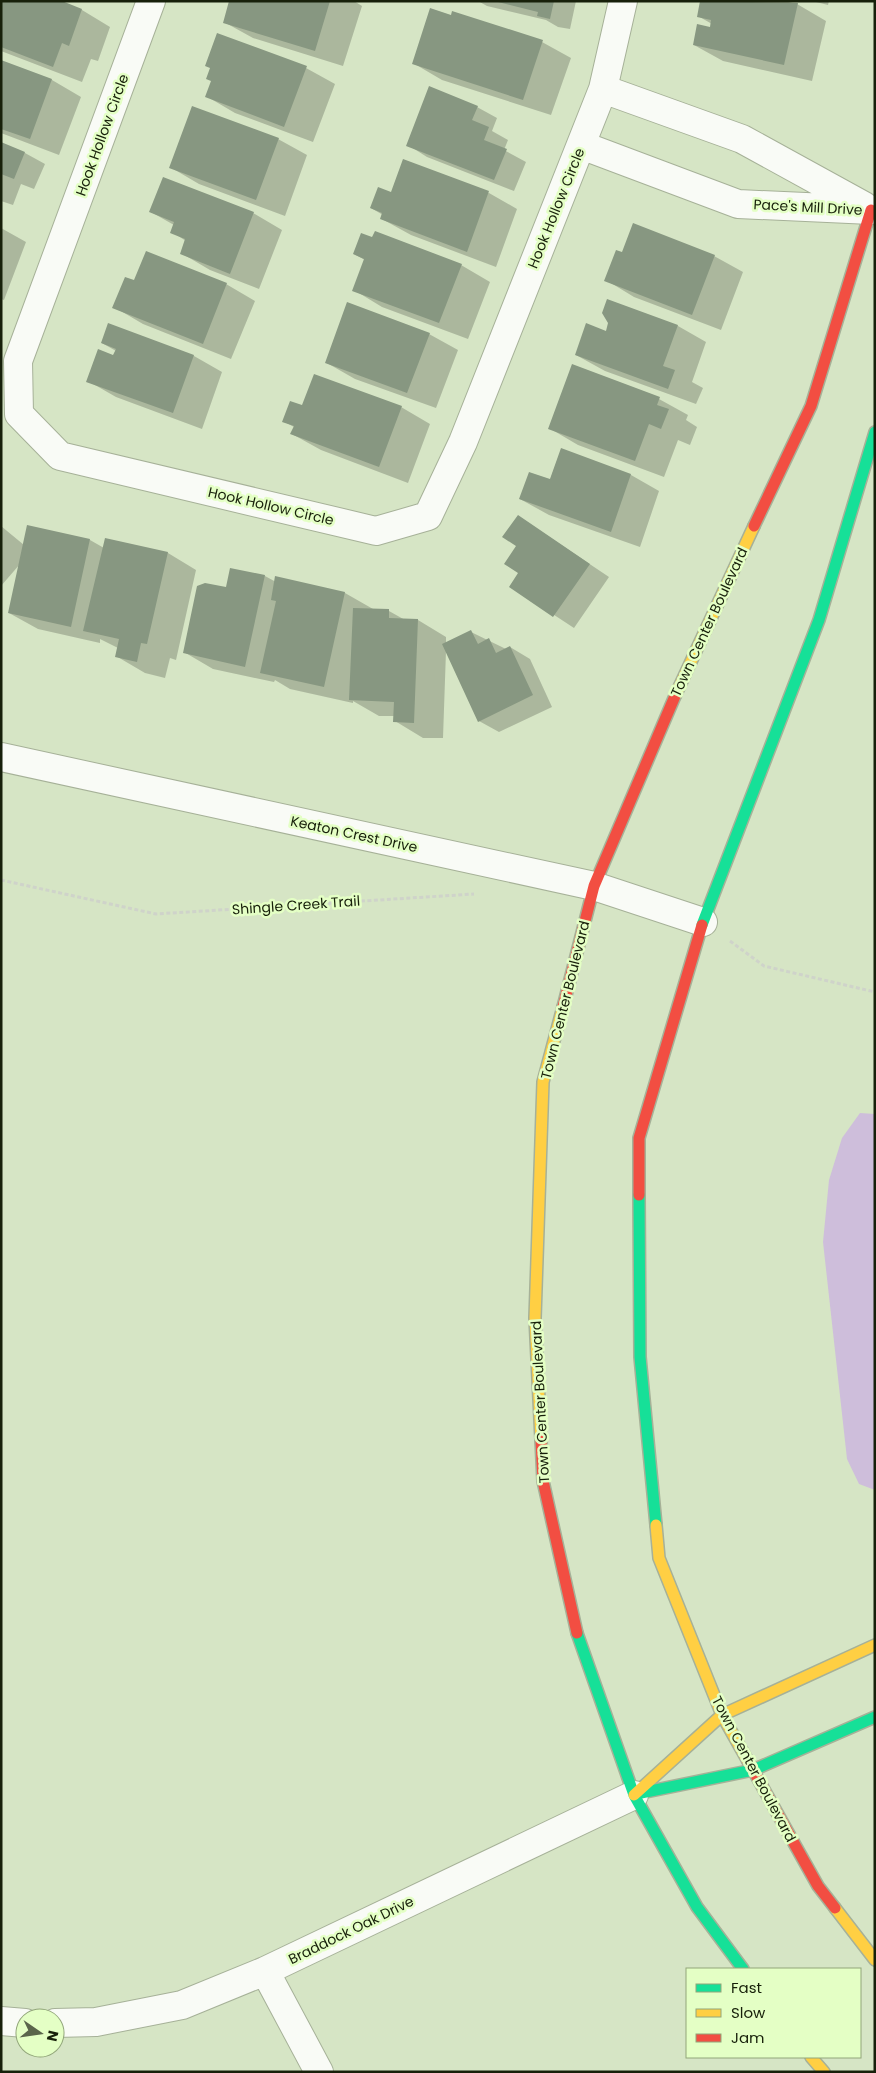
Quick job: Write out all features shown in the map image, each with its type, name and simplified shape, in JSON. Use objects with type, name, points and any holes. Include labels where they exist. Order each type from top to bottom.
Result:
[{"type":"street","name":"Hook Hollow Circle","points":[[151,1],[18,361],[19,414],[60,456],[376,530],[428,516],[463,442],[603,88],[624,1]]},
{"type":"street","name":"Pace's Mill Drive","points":[[603,88],[742,139],[873,204]]},
{"type":"street","name":"Pace's Mill Drive","points":[[581,144],[738,204],[873,204]]},
{"type":"street","name":"Town Center Boulevard","points":[[742,1968],[697,1907],[634,1795],[574,1623],[542,1472],[536,1318],[543,1082],[594,886],[685,672],[811,406],[873,204]]},
{"type":"street","name":"Town Center Boulevard","points":[[875,432],[819,620],[703,922],[639,1138],[640,1357],[659,1558],[722,1715],[818,1886],[875,1960]]},
{"type":"street","name":"Keaton Crest Drive","points":[[1,757],[594,886],[703,922]]},
{"type":"street","points":[[634,1795],[722,1715],[875,1644]]},
{"type":"street","points":[[634,1795],[753,1770],[875,1717]]},
{"type":"street","name":"Braddock Oak Drive","points":[[65,2023],[96,2022],[182,2006],[265,1971],[634,1795]]},
{"type":"street","points":[[265,1971],[319,2072]]},
{"type":"street","points":[[1,2022],[15,2023]]},
{"type":"street","points":[[812,2058],[824,2072]]},
{"type":"path","name":"Shingle Creek Trail","points":[[1,880],[156,914],[475,894]]},
{"type":"path","points":[[703,922],[764,966],[875,992]]},
{"type":"shaded area","points":[[860,1113],[875,1114],[875,1490],[859,1484],[847,1459],[823,1242],[829,1180],[842,1138]]},
{"type":"building","points":[[1,1],[62,1],[82,9],[69,46],[62,43],[53,67],[1,47]]},
{"type":"building","points":[[229,1],[330,1],[315,51],[223,23]]},
{"type":"building","points":[[494,1],[554,1],[550,19],[537,16],[538,12]]},
{"type":"building","points":[[700,1],[798,3],[784,65],[693,45],[697,24],[710,27],[711,20],[697,17]]},
{"type":"building","points":[[430,8],[451,15],[452,11],[543,40],[523,100],[412,64]]},
{"type":"building","points":[[217,33],[307,66],[284,127],[205,97],[211,81],[206,79],[210,68],[205,66]]},
{"type":"building","points":[[1,60],[52,79],[30,139],[1,129]]},
{"type":"building","points":[[429,86],[478,106],[472,120],[489,127],[484,140],[507,149],[494,180],[406,146]]},
{"type":"building","points":[[192,106],[279,138],[256,200],[169,168]]},
{"type":"building","points":[[1,142],[25,152],[14,179],[1,174]]},
{"type":"building","points":[[403,159],[489,191],[467,252],[380,219],[382,213],[370,208],[378,187],[391,192]]},
{"type":"building","points":[[163,177],[254,212],[230,274],[180,254],[185,239],[170,233],[174,222],[149,212]]},
{"type":"building","points":[[633,223],[715,255],[692,315],[604,281],[616,250],[622,252]]},
{"type":"building","points":[[375,231],[462,264],[439,323],[352,291],[364,259],[353,254],[361,233],[372,237]]},
{"type":"building","points":[[146,251],[227,283],[203,344],[112,308],[125,277],[134,280]]},
{"type":"building","points":[[607,299],[678,325],[663,366],[675,370],[668,389],[575,355],[586,323],[606,331],[608,323],[602,313]]},
{"type":"building","points":[[347,302],[430,333],[407,393],[325,363]]},
{"type":"building","points":[[108,323],[194,355],[173,413],[86,382],[98,349],[113,355],[116,349],[101,343]]},
{"type":"building","points":[[572,364],[660,397],[657,405],[669,409],[661,429],[649,424],[635,461],[548,429]]},
{"type":"building","points":[[314,374],[402,406],[379,467],[290,434],[294,426],[282,422],[290,401],[302,405]]},
{"type":"building","points":[[561,448],[631,474],[611,532],[519,499],[529,472],[550,479]]},
{"type":"building","points":[[518,515],[590,564],[553,617],[509,587],[518,573],[504,564],[516,546],[502,537]]},
{"type":"building","points":[[27,525],[90,539],[71,627],[8,613]]},
{"type":"building","points":[[105,538],[168,552],[147,644],[141,643],[137,662],[115,657],[119,639],[83,631]]},
{"type":"building","points":[[230,568],[265,575],[245,667],[183,653],[197,586],[205,583],[226,587]]},
{"type":"building","points":[[275,576],[345,592],[324,687],[260,673],[276,601],[271,600]]},
{"type":"building","points":[[353,608],[389,609],[389,618],[418,619],[414,723],[393,722],[394,702],[349,700]]},
{"type":"building","points":[[471,630],[478,644],[489,638],[496,653],[510,646],[533,695],[478,722],[442,644]]},
{"type":"traffic: fast","points":[[702,925],[819,620],[875,432]]},
{"type":"traffic: fast","points":[[639,1195],[640,1357],[656,1525]]},
{"type":"traffic: fast","points":[[577,1633],[634,1795],[697,1907],[742,1968]]},
{"type":"traffic: fast","points":[[636,1794],[753,1770],[875,1717]]},
{"type":"traffic: slow","points":[[675,696],[754,526]]},
{"type":"traffic: slow","points":[[541,1440],[535,1318],[543,1082],[563,1007]]},
{"type":"traffic: slow","points":[[656,1525],[659,1558],[722,1715],[748,1761]]},
{"type":"traffic: slow","points":[[634,1795],[722,1715],[875,1645]]},
{"type":"traffic: slow","points":[[835,1908],[875,1960]]},
{"type":"traffic: slow","points":[[812,2058],[824,2072]]},
{"type":"traffic: jam","points":[[754,526],[811,406],[871,210]]},
{"type":"traffic: jam","points":[[563,1007],[594,886],[675,696]]},
{"type":"traffic: jam","points":[[639,1195],[639,1138],[702,925]]},
{"type":"traffic: jam","points":[[541,1440],[543,1481],[577,1633]]},
{"type":"traffic: jam","points":[[748,1761],[818,1886],[835,1908]]}]
